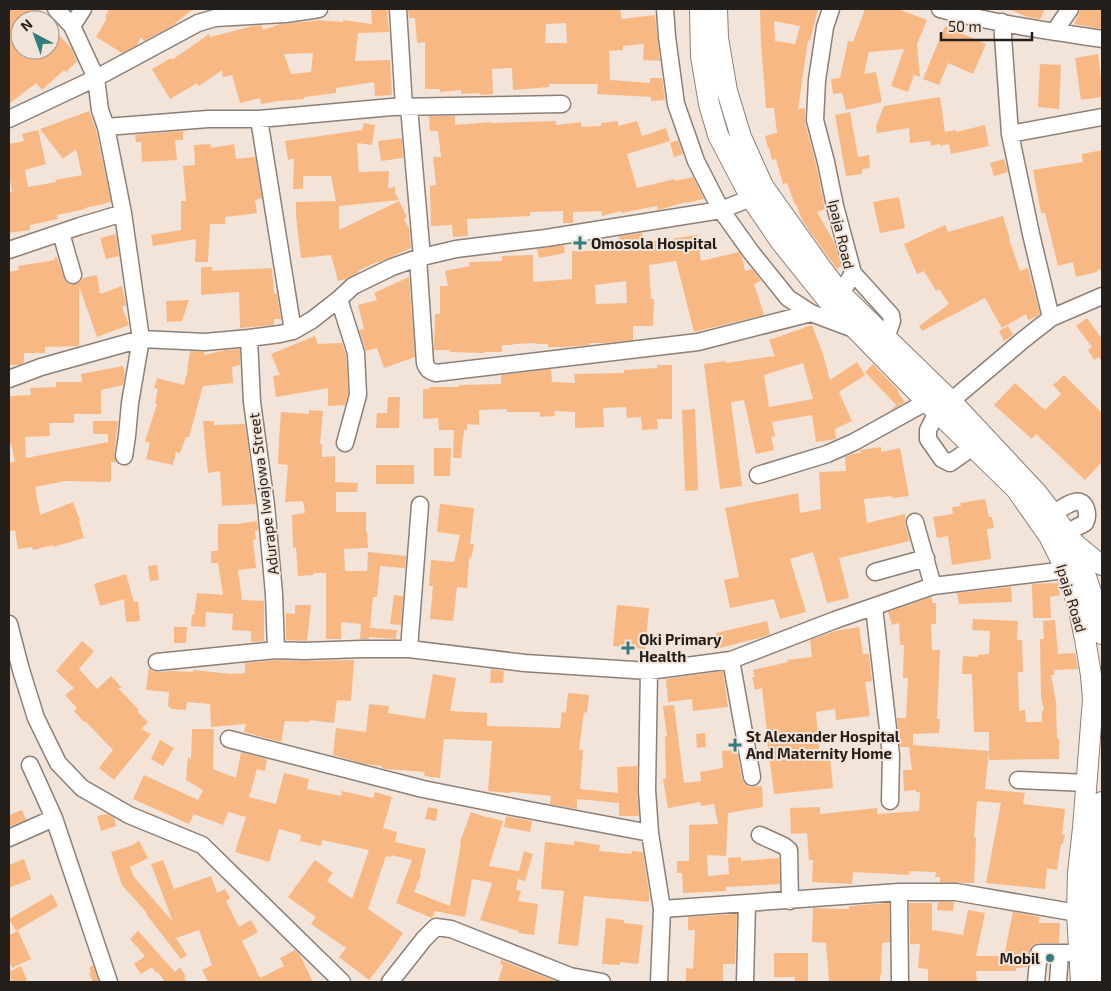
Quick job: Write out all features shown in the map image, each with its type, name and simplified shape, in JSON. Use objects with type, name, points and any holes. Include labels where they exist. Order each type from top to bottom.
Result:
[{"type":"main road","points":[[700,9],[701,56],[709,104],[718,134],[751,198],[781,242],[835,298]]},
{"type":"main road","points":[[717,9],[718,38],[727,91],[741,136],[763,186],[822,269],[835,298]]},
{"type":"main road","name":"Ipaja Road","points":[[835,298],[858,331],[1036,493],[1053,514],[1071,539],[1096,607],[1102,634]]},
{"type":"main road","name":"Ipaja Road","points":[[835,298],[886,338],[973,447],[1016,489],[1049,536],[1066,570],[1078,605],[1091,675],[1093,699],[1078,872],[1077,913],[1069,953],[1081,982]]},
{"type":"main road","points":[[1071,539],[1102,565]]},
{"type":"main road","points":[[1098,982],[1094,954],[1093,914],[1102,802]]},
{"type":"street","points":[[56,9],[72,26],[96,78],[100,110],[106,127],[122,213],[141,339],[130,403],[124,456]]},
{"type":"street","points":[[72,26],[83,9]]},
{"type":"street","points":[[9,119],[96,78],[198,23],[215,18],[285,14],[319,9]]},
{"type":"street","points":[[398,9],[420,258],[425,363],[427,369],[431,372],[698,342],[811,313]]},
{"type":"street","points":[[665,9],[676,104],[696,161],[721,210],[751,252],[788,298],[811,313],[858,331]]},
{"type":"street","name":"Ipaja Road","points":[[830,9],[825,27],[817,80],[815,120],[853,273],[835,298]]},
{"type":"street","points":[[940,9],[967,12],[1002,22],[1102,39]]},
{"type":"street","points":[[1054,32],[1070,9]]},
{"type":"street","points":[[1002,22],[1010,134],[1051,318]]},
{"type":"street","points":[[106,127],[208,119],[259,119],[392,107],[562,104]]},
{"type":"street","points":[[1010,134],[1102,117]]},
{"type":"street","points":[[259,119],[293,331]]},
{"type":"street","points":[[9,379],[41,367],[141,339],[205,342],[293,331],[312,320],[353,286],[392,267],[420,258],[456,249],[546,238],[721,210],[751,198]]},
{"type":"street","points":[[9,250],[122,213]]},
{"type":"street","points":[[61,233],[73,275]]},
{"type":"street","points":[[853,273],[891,315],[892,320],[886,338]]},
{"type":"street","points":[[758,475],[827,454],[854,442],[919,406],[938,404],[1051,318],[1102,296]]},
{"type":"street","points":[[339,299],[356,353],[358,395],[345,443]]},
{"type":"street","name":"Adurape Iwajowa Street","points":[[249,338],[252,402],[266,505],[274,594],[276,650]]},
{"type":"street","points":[[938,404],[928,430],[928,439],[942,459],[950,463],[973,447]]},
{"type":"street","points":[[1053,514],[1076,502],[1083,504],[1087,512],[1087,521],[1071,539]]},
{"type":"street","points":[[409,649],[420,505]]},
{"type":"street","points":[[915,522],[933,586]]},
{"type":"street","points":[[875,572],[926,558]]},
{"type":"street","points":[[157,662],[276,650],[304,652],[409,649],[525,662],[649,671],[731,660],[835,620],[933,586],[1066,570]]},
{"type":"street","points":[[874,607],[891,755],[890,801]]},
{"type":"street","points":[[9,624],[36,718],[58,764],[82,788],[129,815],[202,845],[342,982]]},
{"type":"street","points":[[731,660],[752,778]]},
{"type":"street","points":[[649,671],[647,790],[650,834],[662,910],[659,982]]},
{"type":"street","points":[[229,739],[423,789],[650,834]]},
{"type":"street","points":[[30,765],[54,818],[110,982]]},
{"type":"street","points":[[1018,780],[1087,783]]},
{"type":"street","points":[[9,838],[54,818]]},
{"type":"street","points":[[760,835],[789,850],[790,900]]},
{"type":"street","points":[[662,910],[898,892],[956,892],[1077,913]]},
{"type":"street","points":[[898,892],[900,982]]},
{"type":"street","points":[[745,982],[747,904]]},
{"type":"street","points":[[390,982],[424,939],[436,927],[451,929],[570,976],[602,982]]},
{"type":"street","points":[[1036,982],[1039,953],[1069,953],[1058,982]]},
{"type":"building","points":[[9,9],[37,9],[10,10],[10,60],[60,60],[60,36],[71,48],[77,61],[42,90],[36,83],[9,104]]},
{"type":"building","points":[[109,9],[193,9],[172,26],[144,41],[141,37],[137,45],[122,53],[96,37],[107,18],[105,17]]},
{"type":"building","points":[[371,9],[387,9],[389,32],[358,33],[355,61],[390,60],[392,95],[375,96],[374,82],[336,88],[336,93],[304,97],[304,99],[261,104],[260,98],[240,103],[232,75],[223,77],[222,70],[199,86],[197,83],[170,99],[152,69],[171,58],[172,60],[209,34],[210,37],[253,26],[262,25],[263,30],[280,24],[317,20],[343,22],[343,20],[372,24]],"holes":[[[313,53],[311,72],[291,74],[284,54]]]},
{"type":"building","points":[[408,9],[620,9],[622,19],[655,15],[660,61],[643,60],[644,44],[623,46],[623,50],[609,51],[610,80],[650,83],[650,78],[662,78],[665,100],[651,101],[651,97],[597,94],[598,84],[549,84],[549,87],[513,90],[512,68],[492,69],[493,94],[461,94],[461,90],[440,92],[440,89],[425,89],[425,42],[417,43],[415,18],[409,18]],"holes":[[[566,23],[567,43],[545,43],[546,24]]]},
{"type":"building","points":[[760,9],[818,9],[810,41],[808,40],[798,109],[805,108],[805,123],[825,209],[817,212],[834,242],[841,266],[837,269],[803,222],[787,183],[783,184],[776,159],[772,160],[765,136],[777,133],[774,108],[766,108]],"holes":[[[774,21],[800,26],[795,44],[775,41]]]},
{"type":"building","points":[[865,9],[898,9],[927,20],[917,44],[920,77],[914,75],[908,92],[891,86],[904,49],[869,52],[864,74],[876,72],[882,102],[846,110],[842,93],[833,94],[831,79],[840,78],[848,41],[853,42]]},
{"type":"building","points":[[1008,9],[1045,9],[1040,19],[1028,17]]},
{"type":"building","points":[[1081,9],[1102,9],[1102,29],[1074,24]]},
{"type":"building","points":[[945,26],[986,44],[973,74],[948,63],[939,85],[923,79]]},
{"type":"building","points":[[1098,54],[1102,97],[1081,100],[1075,58]]},
{"type":"building","points":[[1040,64],[1061,65],[1059,109],[1038,107]]},
{"type":"building","points":[[940,97],[945,132],[956,130],[956,132],[985,125],[989,146],[951,154],[949,144],[931,146],[930,141],[910,143],[909,128],[877,133],[876,126],[884,106]]},
{"type":"building","points":[[89,111],[96,129],[111,202],[57,215],[58,219],[30,225],[30,230],[9,233],[9,192],[12,192],[9,173],[9,144],[24,141],[22,134],[38,130],[46,164],[25,170],[28,187],[82,175],[76,149],[63,159],[40,129]]},
{"type":"building","points":[[850,112],[858,157],[869,155],[870,168],[862,169],[862,174],[846,176],[835,115]]},
{"type":"building","points":[[429,116],[455,116],[455,125],[491,122],[556,121],[556,125],[581,122],[581,127],[601,126],[601,123],[618,121],[618,126],[637,121],[642,136],[666,128],[670,141],[627,154],[637,188],[675,179],[675,181],[693,177],[704,199],[658,210],[657,206],[621,213],[621,211],[602,216],[601,211],[573,212],[573,223],[563,223],[563,211],[530,212],[530,216],[467,219],[468,236],[453,237],[452,225],[431,226],[430,186],[436,185],[433,157],[441,157],[438,131],[430,131]]},
{"type":"building","points":[[364,123],[375,125],[372,145],[357,143],[359,172],[389,171],[388,188],[395,187],[395,193],[399,200],[339,206],[339,230],[399,201],[407,217],[404,219],[409,228],[411,248],[338,281],[331,255],[301,258],[296,216],[296,202],[336,201],[331,176],[303,176],[303,189],[293,189],[294,158],[288,160],[285,141],[362,130]]},
{"type":"building","points":[[183,131],[183,140],[175,140],[177,160],[142,162],[141,142],[136,142],[135,135]]},
{"type":"building","points":[[402,138],[403,158],[381,161],[378,141]]},
{"type":"building","points":[[678,140],[683,154],[674,157],[670,143]]},
{"type":"building","points":[[210,144],[211,148],[234,144],[236,159],[255,157],[262,198],[255,200],[257,213],[225,217],[225,224],[210,224],[208,262],[195,262],[196,239],[153,246],[151,235],[181,230],[181,201],[186,201],[183,166],[195,165],[194,145]]},
{"type":"building","points":[[1102,150],[1102,269],[1076,277],[1073,262],[1058,266],[1045,213],[1041,213],[1033,170],[1083,162],[1082,154]]},
{"type":"building","points":[[1004,159],[1008,172],[994,176],[990,163]]},
{"type":"building","points":[[899,197],[905,228],[880,233],[873,202]]},
{"type":"building","points":[[1003,216],[1020,271],[1028,268],[1040,314],[1028,320],[1026,314],[1002,328],[985,298],[922,331],[919,326],[949,304],[939,289],[936,291],[924,271],[917,274],[904,244],[945,225],[948,232]]},
{"type":"building","points":[[642,233],[644,243],[697,235],[701,261],[739,252],[745,271],[752,269],[761,281],[754,284],[764,315],[694,332],[676,261],[649,265],[651,299],[654,299],[653,326],[633,326],[633,340],[564,347],[548,347],[548,344],[535,343],[513,344],[502,345],[502,352],[484,353],[434,350],[435,314],[440,314],[440,286],[448,286],[445,271],[469,266],[469,262],[502,261],[502,256],[533,255],[533,282],[572,279],[572,251],[601,251],[599,243],[619,240],[619,236]],"holes":[[[626,281],[627,303],[596,304],[595,285]]]},
{"type":"building","points":[[116,234],[119,256],[106,259],[100,238]]},
{"type":"building","points":[[564,245],[565,253],[539,258],[537,249]]},
{"type":"building","points":[[55,257],[57,257],[66,282],[70,285],[80,282],[83,278],[97,275],[100,294],[122,286],[126,305],[122,307],[129,325],[97,337],[79,286],[79,346],[45,347],[45,353],[24,353],[24,363],[9,365],[9,272],[19,270],[18,266],[55,260]]},
{"type":"building","points":[[201,267],[212,267],[212,271],[272,268],[274,294],[277,294],[281,319],[274,319],[274,325],[240,328],[239,292],[201,295]]},
{"type":"building","points":[[409,277],[415,357],[384,368],[377,348],[366,351],[359,330],[364,329],[358,305],[377,300],[374,293]]},
{"type":"building","points":[[189,300],[182,321],[167,322],[166,301]]},
{"type":"building","points":[[1087,318],[1102,339],[1102,362],[1099,357],[1094,360],[1088,350],[1092,347],[1076,326]]},
{"type":"building","points":[[812,325],[830,380],[857,362],[865,375],[839,392],[852,421],[835,429],[836,439],[816,442],[812,415],[772,422],[775,436],[771,437],[774,450],[756,454],[744,400],[731,402],[742,486],[720,489],[704,364],[775,356],[769,340]],"holes":[[[803,363],[813,399],[769,407],[764,375]]]},
{"type":"building","points":[[1008,326],[1013,335],[1004,341],[999,331]]},
{"type":"building","points":[[315,336],[318,344],[342,343],[346,355],[348,394],[345,405],[328,406],[328,388],[276,397],[273,376],[280,375],[271,354]]},
{"type":"building","points":[[240,349],[240,365],[232,367],[233,383],[203,386],[189,437],[186,437],[180,453],[176,452],[173,465],[146,459],[150,443],[145,441],[157,404],[155,403],[158,389],[154,388],[157,378],[184,385],[190,351],[204,352],[204,355]]},
{"type":"building","points":[[873,364],[898,390],[905,402],[890,411],[896,405],[865,372]]},
{"type":"building","points":[[657,365],[672,365],[672,419],[657,419],[658,429],[642,430],[641,417],[627,418],[626,407],[603,408],[604,427],[575,428],[575,412],[554,411],[555,416],[540,417],[540,412],[507,412],[507,409],[479,410],[479,425],[467,424],[467,430],[464,430],[461,458],[453,458],[454,430],[439,430],[438,418],[423,419],[423,389],[429,389],[429,387],[501,384],[501,375],[551,369],[552,382],[575,383],[574,374],[624,373],[624,370],[657,368]]},
{"type":"building","points":[[123,366],[125,375],[123,385],[101,390],[101,414],[74,414],[74,423],[49,423],[50,436],[25,437],[26,458],[108,442],[108,434],[93,434],[93,421],[118,421],[114,455],[116,462],[111,462],[111,482],[65,481],[35,487],[40,515],[73,502],[84,538],[53,547],[53,545],[33,550],[32,547],[18,549],[15,530],[9,532],[9,463],[15,461],[11,444],[9,444],[9,396],[31,395],[30,388],[56,387],[56,382],[82,382],[81,374]]},
{"type":"building","points":[[1064,375],[1102,413],[1102,462],[1085,480],[1036,434],[1032,439],[994,405],[1015,383],[1045,410],[1061,394],[1053,385]]},
{"type":"building","points":[[388,397],[400,397],[399,428],[376,428],[377,413],[387,413]]},
{"type":"building","points":[[695,409],[698,490],[685,491],[682,410]]},
{"type":"building","points":[[309,410],[323,411],[320,444],[322,444],[322,457],[335,456],[335,482],[358,483],[357,492],[336,492],[336,512],[366,512],[368,548],[344,549],[345,571],[367,571],[368,552],[406,556],[405,568],[380,566],[377,597],[373,597],[370,628],[397,630],[396,639],[369,637],[369,639],[360,639],[361,624],[341,622],[341,639],[326,639],[326,573],[298,576],[296,547],[293,548],[292,515],[305,513],[303,501],[285,502],[288,465],[278,464],[279,440],[281,412],[309,414]]},
{"type":"building","points":[[203,421],[214,421],[214,425],[245,424],[256,504],[222,506],[220,471],[208,473]]},
{"type":"building","points":[[881,447],[881,452],[900,448],[909,496],[864,499],[867,523],[905,514],[905,525],[910,541],[839,558],[849,598],[827,603],[813,552],[790,559],[806,612],[780,619],[774,599],[730,608],[724,580],[739,577],[725,508],[798,493],[800,513],[821,509],[819,472],[846,471],[845,457],[861,453],[860,450]]},
{"type":"building","points":[[434,448],[451,448],[450,476],[434,476]]},
{"type":"building","points":[[376,465],[414,465],[414,484],[376,484]]},
{"type":"building","points":[[985,499],[989,517],[992,517],[994,528],[987,529],[991,559],[952,565],[948,536],[937,538],[933,517],[953,514],[952,507],[961,506],[960,503]]},
{"type":"building","points":[[440,504],[474,508],[470,544],[474,544],[471,558],[469,558],[467,588],[457,587],[453,621],[430,619],[433,586],[429,586],[431,560],[454,562],[460,535],[437,532]]},
{"type":"building","points":[[257,521],[258,530],[255,531],[256,539],[253,540],[256,568],[238,570],[242,600],[264,601],[264,641],[251,642],[251,631],[232,630],[233,614],[206,612],[205,627],[191,626],[197,593],[223,595],[218,563],[211,563],[211,551],[218,551],[218,524]]},
{"type":"building","points":[[157,565],[159,580],[150,581],[148,566]]},
{"type":"building","points":[[126,574],[134,602],[138,601],[140,621],[126,622],[124,599],[100,606],[94,584]]},
{"type":"building","points":[[1058,583],[1060,595],[1050,597],[1051,618],[1033,618],[1032,584]]},
{"type":"building","points":[[1011,587],[1012,602],[959,604],[957,593]]},
{"type":"building","points":[[394,595],[403,596],[401,625],[390,624]]},
{"type":"building","points":[[931,597],[933,603],[936,603],[936,624],[931,624],[932,650],[940,650],[937,719],[940,719],[939,733],[913,734],[913,745],[989,751],[985,789],[1025,793],[1023,804],[1065,809],[1062,834],[1065,835],[1063,844],[1061,844],[1057,870],[1047,868],[1045,889],[986,883],[1001,803],[977,801],[974,837],[976,837],[974,883],[940,882],[940,877],[935,877],[936,872],[909,871],[909,875],[853,872],[852,884],[812,882],[813,860],[809,860],[807,833],[791,834],[790,808],[820,807],[820,814],[877,808],[877,814],[919,811],[920,792],[916,792],[916,790],[904,791],[903,770],[912,770],[909,747],[900,747],[897,718],[906,718],[908,678],[903,678],[904,645],[900,645],[899,623],[892,625],[888,612]]},
{"type":"building","points":[[295,605],[311,605],[307,641],[286,640],[286,613],[295,614]]},
{"type":"building","points":[[617,605],[649,608],[645,649],[613,646]]},
{"type":"building","points":[[973,619],[1018,621],[1017,640],[1022,640],[1023,672],[1018,672],[1019,711],[1025,710],[1026,722],[1042,722],[1042,710],[1044,710],[1041,697],[1040,639],[1044,639],[1043,621],[1055,620],[1058,654],[1075,653],[1078,669],[1054,670],[1054,675],[1051,675],[1056,702],[1059,759],[989,760],[989,732],[974,732],[972,674],[962,674],[963,656],[978,657],[978,655],[989,654],[990,631],[972,630]]},
{"type":"building","points":[[767,621],[770,634],[720,648],[716,633]]},
{"type":"building","points":[[174,627],[187,627],[186,643],[174,643]]},
{"type":"building","points":[[859,627],[863,654],[869,654],[872,681],[865,682],[870,716],[836,720],[835,709],[816,712],[820,758],[830,756],[833,788],[774,794],[762,688],[755,690],[752,677],[755,677],[753,670],[788,662],[787,660],[812,657],[810,640],[835,631]]},
{"type":"building","points":[[82,641],[94,651],[79,669],[97,689],[111,676],[122,688],[118,688],[148,722],[141,729],[151,734],[114,780],[99,768],[113,750],[74,711],[77,708],[65,695],[74,688],[56,671]]},
{"type":"building","points":[[276,660],[354,660],[351,701],[337,700],[334,723],[309,720],[309,722],[285,721],[281,742],[244,732],[246,724],[211,727],[210,704],[187,702],[186,710],[172,709],[168,706],[169,692],[146,690],[149,667],[152,671],[158,672],[193,672],[193,670],[231,674],[245,673],[245,663]]},
{"type":"building","points":[[491,669],[504,671],[503,683],[490,683]]},
{"type":"building","points":[[723,671],[728,707],[693,711],[692,699],[668,702],[666,679]]},
{"type":"building","points":[[433,674],[456,678],[450,711],[487,713],[487,726],[560,728],[562,712],[566,713],[568,693],[589,695],[587,713],[584,712],[579,750],[583,750],[580,789],[618,793],[617,767],[637,766],[639,816],[619,816],[619,803],[577,799],[577,809],[550,804],[551,796],[488,791],[492,741],[444,739],[440,778],[424,776],[425,772],[386,769],[382,768],[382,766],[364,764],[333,755],[336,728],[366,732],[369,704],[389,706],[388,713],[425,719]]},
{"type":"building","points":[[674,705],[684,783],[701,781],[700,772],[723,768],[722,751],[737,750],[744,783],[749,787],[762,786],[763,807],[728,813],[726,856],[707,855],[708,876],[729,874],[728,858],[741,857],[741,861],[779,858],[780,884],[726,887],[726,891],[683,893],[682,873],[677,873],[677,861],[689,861],[689,825],[718,824],[714,804],[701,806],[700,802],[668,808],[663,779],[666,779],[665,736],[667,736],[663,706]]},
{"type":"building","points":[[192,729],[214,729],[213,769],[236,778],[241,752],[267,759],[265,771],[257,769],[249,797],[276,804],[284,773],[309,779],[307,789],[341,796],[342,791],[373,798],[375,792],[392,797],[383,828],[397,832],[395,842],[426,849],[421,874],[414,892],[450,906],[460,842],[471,812],[503,821],[489,866],[519,871],[524,851],[533,854],[525,881],[518,879],[516,890],[521,891],[518,901],[538,904],[534,935],[518,933],[519,931],[480,920],[492,883],[472,879],[465,917],[435,911],[432,918],[396,903],[412,860],[391,855],[391,857],[386,856],[368,909],[403,933],[369,980],[339,957],[346,948],[311,924],[316,917],[288,897],[315,860],[333,873],[327,881],[352,899],[369,850],[322,840],[321,846],[300,841],[301,835],[279,829],[269,862],[235,852],[246,817],[228,812],[223,825],[194,814],[189,824],[133,799],[144,775],[198,800],[203,790],[186,780],[188,757],[191,759]]},
{"type":"building","points":[[705,733],[706,747],[697,748],[696,734]]},
{"type":"building","points":[[160,740],[174,748],[163,766],[151,759]]},
{"type":"building","points":[[428,807],[438,809],[436,821],[425,819]]},
{"type":"building","points":[[22,810],[26,820],[9,827],[9,815]]},
{"type":"building","points":[[107,814],[114,818],[116,826],[101,831],[97,816]]},
{"type":"building","points":[[506,816],[532,821],[530,832],[504,827]]},
{"type":"building","points":[[139,841],[148,858],[130,867],[134,877],[173,922],[151,864],[163,860],[174,889],[211,876],[217,893],[225,889],[230,898],[226,901],[239,927],[251,920],[258,932],[242,941],[260,978],[284,966],[280,958],[295,950],[300,955],[313,982],[208,982],[202,970],[212,965],[199,930],[176,938],[187,955],[181,959],[147,913],[122,885],[111,852]]},
{"type":"building","points":[[574,841],[600,845],[599,851],[632,854],[632,851],[643,852],[649,892],[649,902],[584,896],[578,946],[558,944],[564,891],[541,889],[545,842],[574,845]]},
{"type":"building","points":[[24,859],[31,879],[9,888],[9,865]]},
{"type":"building","points":[[52,894],[58,906],[16,931],[9,919]]},
{"type":"building","points":[[938,902],[954,902],[953,911],[937,910]]},
{"type":"building","points":[[889,903],[890,942],[882,943],[880,982],[829,982],[826,943],[812,942],[813,908],[849,909],[849,906]]},
{"type":"building","points":[[909,903],[932,903],[932,930],[963,935],[968,910],[985,913],[976,956],[1004,956],[1013,912],[1040,917],[1038,923],[1060,923],[1059,943],[1034,944],[1029,952],[1027,967],[1016,968],[1016,971],[976,971],[977,982],[928,982],[928,969],[918,968],[920,944],[910,944]]},
{"type":"building","points":[[737,914],[735,964],[723,964],[723,982],[686,982],[686,968],[693,969],[695,930],[688,930],[688,917]]},
{"type":"building","points":[[606,918],[624,920],[624,923],[643,925],[638,964],[620,962],[620,965],[602,964]]},
{"type":"building","points":[[18,931],[31,959],[12,968],[9,960],[9,935]]},
{"type":"building","points":[[138,931],[175,972],[180,967],[187,982],[163,982],[158,972],[156,973],[152,967],[141,974],[134,964],[145,956],[130,939]]},
{"type":"building","points":[[774,953],[808,953],[808,982],[795,982],[795,977],[774,977]]},
{"type":"building","points":[[501,960],[558,982],[498,982],[503,965],[500,964]]},
{"type":"building","points":[[93,965],[99,982],[93,982],[89,974],[91,972],[89,968]]},
{"type":"building","points":[[21,966],[27,982],[12,982],[9,972]]},
{"type":"place","name":"Omosola Hospital","points":[[580,243]]},
{"type":"place","name":"Oki Primary Health","points":[[628,648]]},
{"type":"place","name":"St Alexander Hospital And Maternity Home","points":[[735,745]]},
{"type":"place","name":"Mobil","points":[[1050,958]]}]
